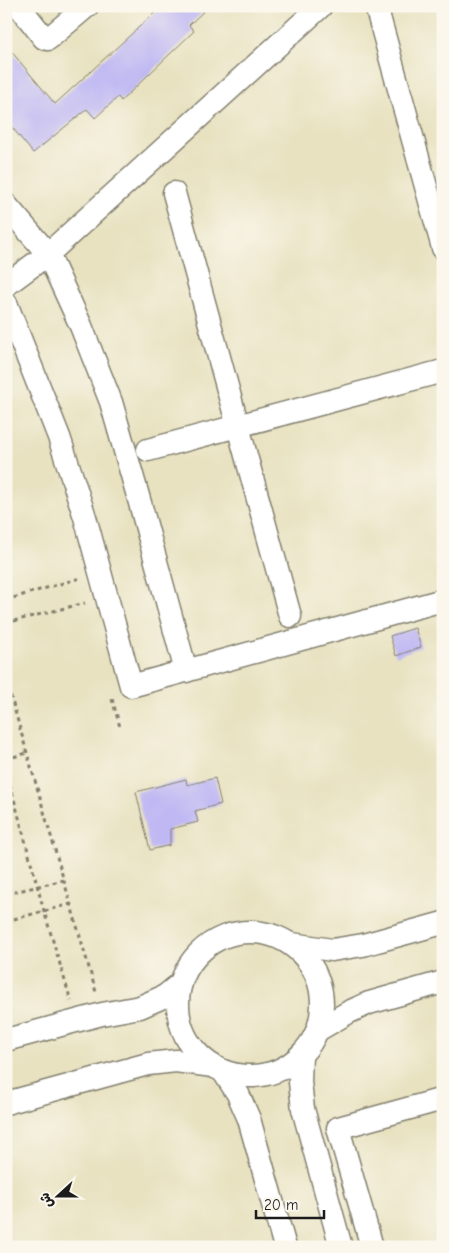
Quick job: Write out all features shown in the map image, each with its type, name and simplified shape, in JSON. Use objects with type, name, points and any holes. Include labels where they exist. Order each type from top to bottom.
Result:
[{"type":"street","points":[[19,6],[44,38],[48,39],[87,6]]},
{"type":"street","points":[[6,286],[48,254],[321,6]]},
{"type":"street","points":[[376,6],[436,195],[443,248]]},
{"type":"street","points":[[174,193],[290,616]]},
{"type":"street","points":[[6,206],[48,254],[81,326],[111,402],[186,671]]},
{"type":"street","points":[[6,303],[59,437],[85,518],[131,686],[443,600]]},
{"type":"street","points":[[148,450],[443,371]]},
{"type":"street","points":[[285,1247],[249,1119],[238,1094],[218,1068],[198,1054],[187,1038],[180,1021],[178,1002],[181,983],[191,962],[206,946],[226,935],[249,931],[272,934],[292,944],[332,950],[363,945],[443,922]]},
{"type":"street","points":[[6,1103],[148,1064],[176,1061],[218,1068],[246,1076],[268,1074],[289,1065],[301,1055],[318,1030],[323,1007],[320,983],[309,961],[292,944]]},
{"type":"street","points":[[318,1030],[369,1002],[443,982]]},
{"type":"street","points":[[6,1040],[102,1014],[140,1007],[164,996],[181,983]]},
{"type":"street","points":[[301,1055],[300,1082],[303,1109],[341,1247]]},
{"type":"street","points":[[372,1247],[338,1128],[443,1099]]},
{"type":"path","points":[[6,600],[100,572]]},
{"type":"path","points":[[6,623],[107,597]]},
{"type":"path","points":[[6,680],[102,1014]]},
{"type":"path","points":[[6,759],[27,753]]},
{"type":"path","points":[[6,769],[44,911],[77,1021]]},
{"type":"path","points":[[6,894],[64,880]]},
{"type":"path","points":[[6,921],[71,904]]},
{"type":"building","points":[[162,6],[209,6],[189,25],[194,31],[121,101],[118,97],[95,118],[87,109],[33,153],[6,120],[6,45],[55,104]]},
{"type":"building","points":[[415,628],[421,647],[396,656],[390,636]]},
{"type":"building","points":[[215,778],[221,804],[195,811],[198,822],[170,829],[170,845],[150,850],[136,792],[186,779],[187,785]]}]
